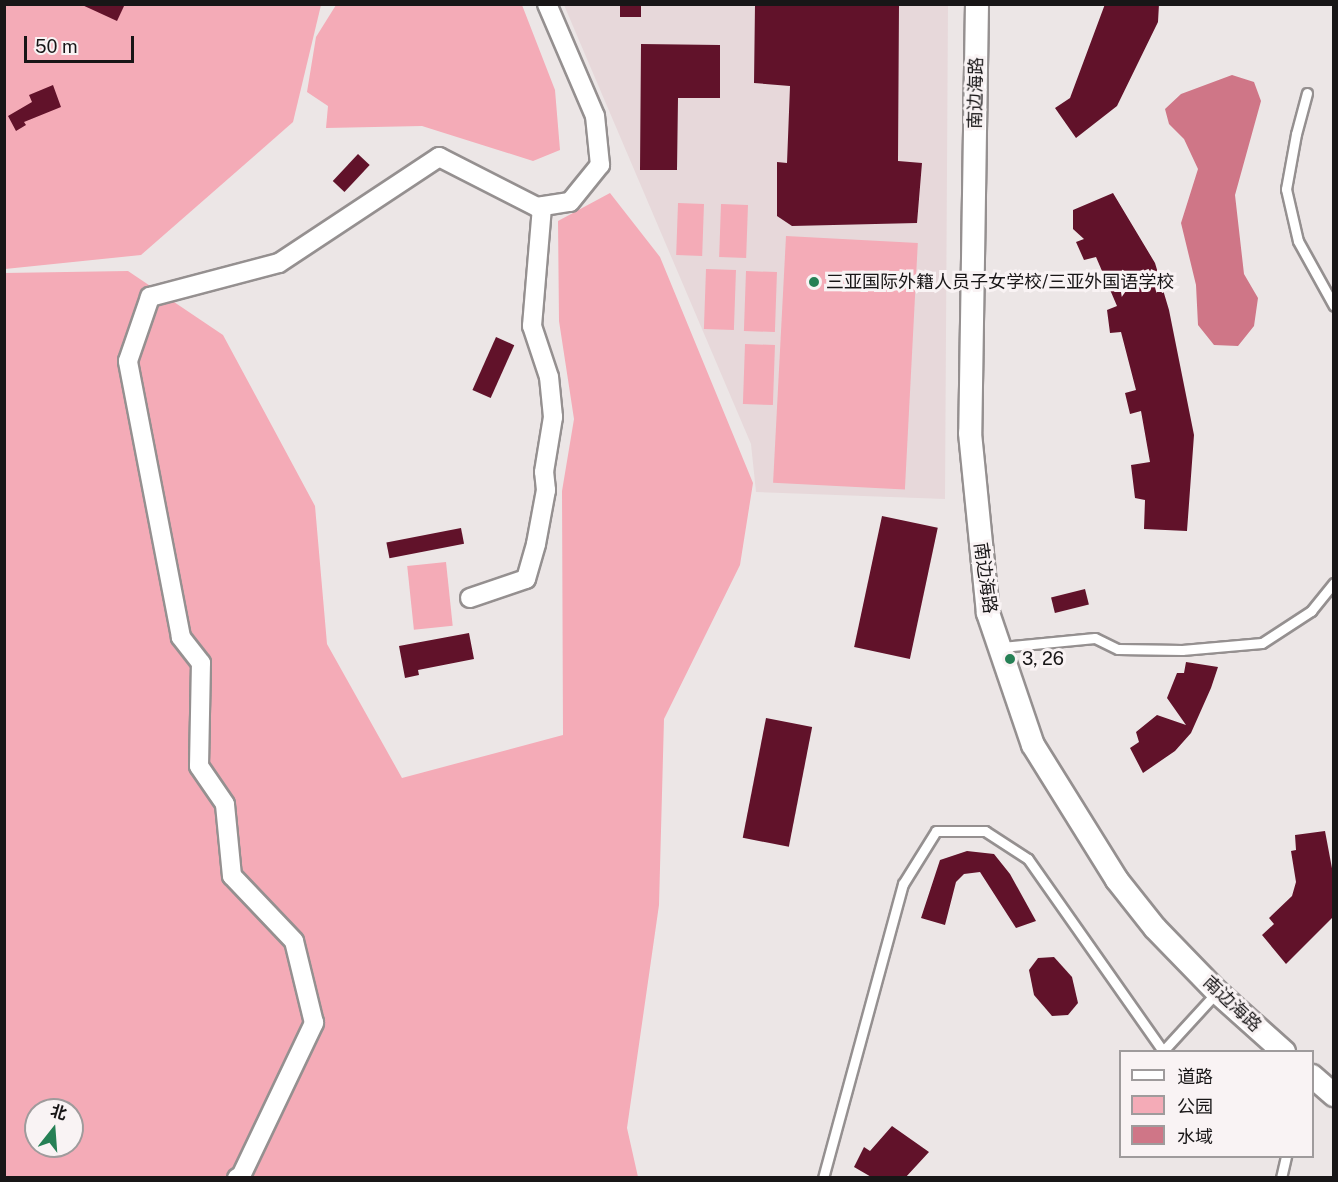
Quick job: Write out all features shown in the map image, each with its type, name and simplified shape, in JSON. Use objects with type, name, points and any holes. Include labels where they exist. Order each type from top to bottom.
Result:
[{"type":"street","points":[[237,1178],[241,1176],[314,1023],[294,941],[232,876],[225,804],[199,766],[201,663],[181,637],[128,361],[150,297],[279,263],[439,157],[537,207],[570,202],[600,165],[595,116],[547,4]]},
{"type":"street","name":"南边海路","points":[[977,4],[970,433],[988,613],[1033,746],[1117,880],[1155,928],[1217,992],[1282,1050]]},
{"type":"street","points":[[470,598],[526,579],[537,544],[546,490],[544,472],[553,417],[549,377],[532,326],[542,206]]},
{"type":"street","points":[[1314,1078],[1334,1095]]},
{"type":"lane","points":[[1307,93],[1296,134],[1286,189],[1298,241],[1334,306]]},
{"type":"lane","points":[[999,648],[1095,638],[1118,649],[1150,650],[1182,650],[1262,643],[1311,611],[1334,583]]},
{"type":"lane","points":[[823,1178],[903,884],[936,831],[985,831],[1028,859],[1161,1050]]},
{"type":"lane","points":[[1163,1050],[1217,992]]},
{"type":"lane","points":[[1281,1178],[1286,1158]]},
{"type":"shaded area","name":"三亚国际外籍人员子女学校/三亚外国语学校","points":[[564,5],[948,5],[945,499],[756,492],[751,444]]},
{"type":"green space","points":[[4,5],[321,5],[293,122],[141,255],[5,269]]},
{"type":"green space","points":[[336,5],[522,5],[555,90],[560,150],[533,161],[422,126],[326,128],[328,106],[307,92],[316,37]]},
{"type":"green space","points":[[610,193],[660,257],[753,483],[740,565],[664,719],[659,905],[627,1128],[638,1177],[5,1177],[4,273],[128,271],[223,335],[315,506],[327,644],[402,778],[563,735],[562,491],[574,419],[559,321],[558,221]]},
{"type":"green space","points":[[678,203],[704,204],[702,256],[676,255]]},
{"type":"green space","points":[[721,204],[748,205],[746,258],[719,257]]},
{"type":"green space","points":[[786,236],[918,243],[905,490],[773,483]]},
{"type":"green space","points":[[706,269],[736,270],[734,330],[704,329]]},
{"type":"green space","points":[[746,271],[777,272],[775,332],[744,331]]},
{"type":"green space","points":[[745,344],[775,345],[773,405],[743,404]]},
{"type":"green space","points":[[446,562],[453,626],[414,630],[407,566]]},
{"type":"water","points":[[1232,75],[1254,82],[1261,101],[1235,195],[1244,274],[1258,298],[1254,326],[1238,346],[1214,345],[1198,325],[1196,285],[1181,223],[1198,169],[1184,139],[1169,124],[1165,109],[1181,94]]},
{"type":"building","points":[[80,4],[125,4],[117,21]]},
{"type":"building","points":[[620,4],[641,4],[641,17],[620,17]]},
{"type":"building","points":[[755,4],[899,4],[898,161],[922,163],[917,223],[792,226],[777,216],[777,162],[787,163],[790,86],[754,83]]},
{"type":"building","points":[[1105,4],[1159,4],[1158,22],[1117,106],[1076,138],[1055,108],[1070,98]]},
{"type":"building","points":[[641,44],[720,45],[720,98],[678,98],[677,170],[640,170]]},
{"type":"building","points":[[53,85],[61,107],[24,122],[26,125],[16,131],[8,116],[32,102],[29,95]]},
{"type":"building","points":[[358,154],[370,165],[344,192],[333,181]]},
{"type":"building","points":[[1113,193],[1155,263],[1169,310],[1194,435],[1187,531],[1144,529],[1145,500],[1135,498],[1131,465],[1150,462],[1141,411],[1130,414],[1125,393],[1136,390],[1121,332],[1110,333],[1107,310],[1117,306],[1096,257],[1084,260],[1076,242],[1084,239],[1073,229],[1073,210]]},
{"type":"building","points":[[496,337],[514,345],[491,398],[472,390]]},
{"type":"building","points":[[882,516],[938,528],[910,659],[854,647]]},
{"type":"building","points":[[461,528],[464,544],[389,558],[386,543]]},
{"type":"building","points":[[1085,589],[1089,605],[1055,613],[1051,597]]},
{"type":"building","points":[[469,633],[474,659],[418,670],[419,675],[405,678],[399,646]]},
{"type":"building","points":[[1186,662],[1218,667],[1211,688],[1191,733],[1175,751],[1143,773],[1130,748],[1139,742],[1136,732],[1157,715],[1186,725],[1167,698],[1177,673],[1184,673]]},
{"type":"building","points":[[766,718],[812,727],[789,847],[743,838]]},
{"type":"building","points":[[1325,831],[1334,879],[1334,916],[1286,964],[1262,935],[1274,924],[1269,918],[1292,896],[1296,882],[1291,851],[1296,850],[1295,835]]},
{"type":"building","points":[[967,851],[994,854],[1010,874],[1036,921],[1016,928],[980,872],[964,874],[956,882],[945,925],[921,918],[940,860]]},
{"type":"building","points":[[1054,957],[1072,977],[1078,1003],[1068,1015],[1052,1016],[1034,995],[1029,970],[1038,958]]},
{"type":"building","points":[[892,1126],[929,1152],[905,1178],[873,1178],[854,1167],[864,1147],[870,1151]]},
{"type":"place","name":"三亚国际外籍人员子女学校/三亚外国语学校","points":[[814,282]]},
{"type":"place","name":"3, 26","points":[[1010,659]]}]
